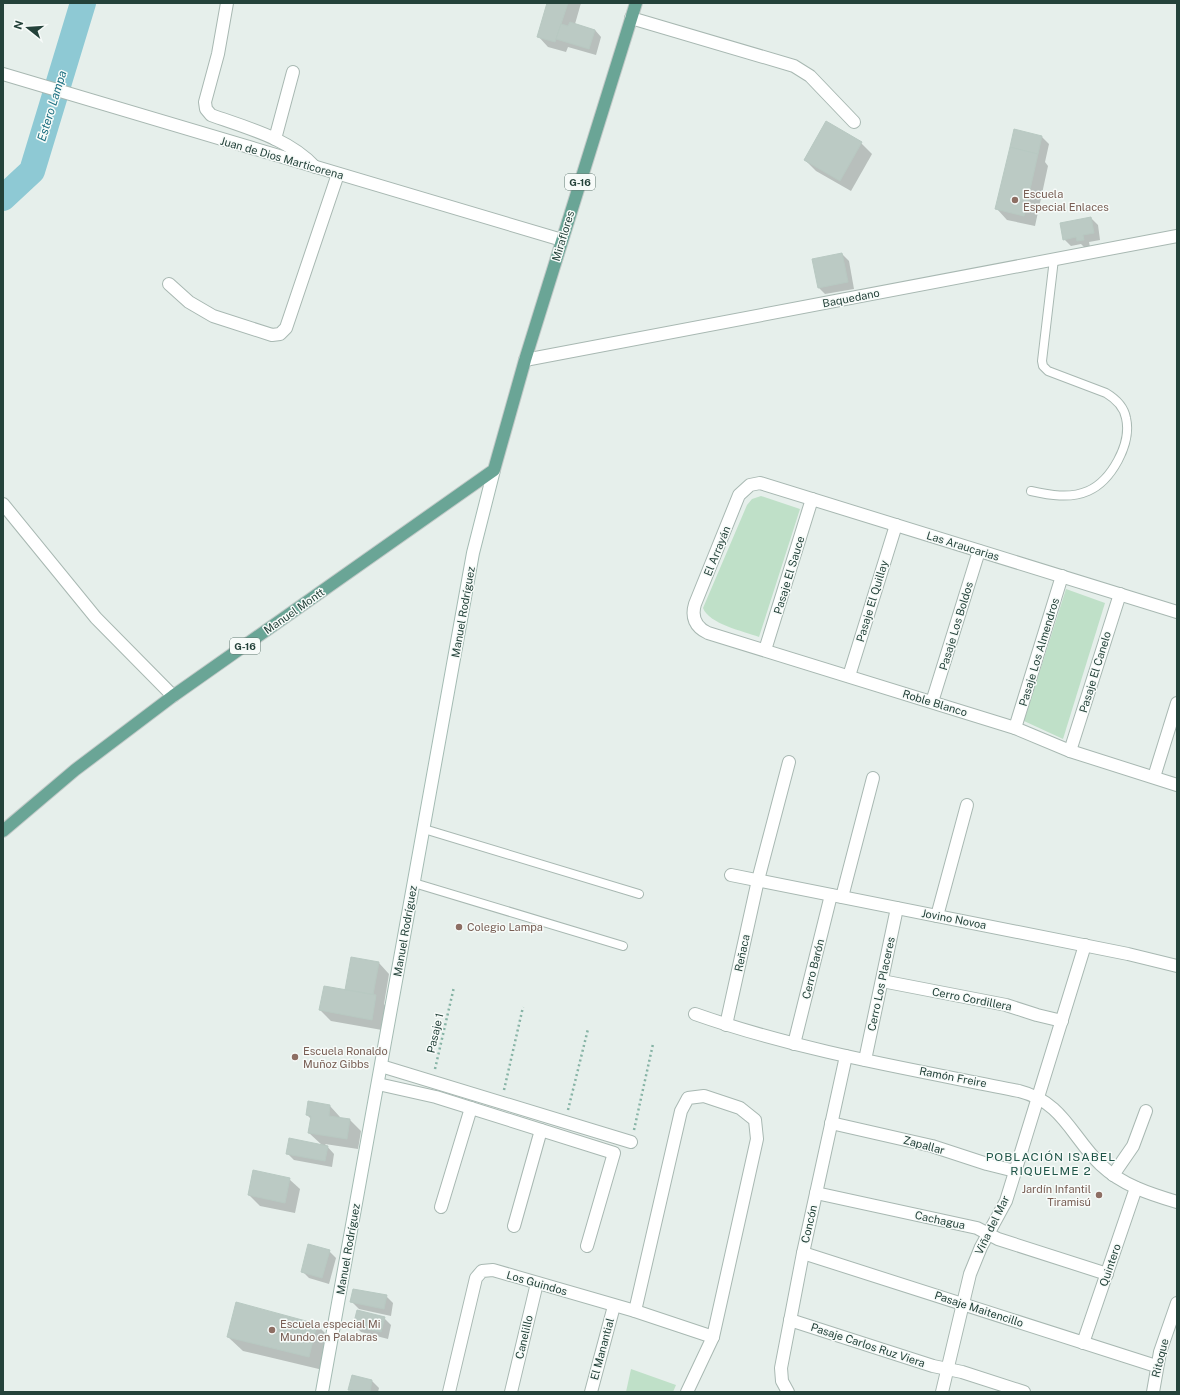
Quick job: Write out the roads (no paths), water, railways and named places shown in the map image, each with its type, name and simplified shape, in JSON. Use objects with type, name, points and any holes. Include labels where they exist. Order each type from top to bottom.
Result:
[{"type":"main road","name":"Miraflores","points":[[494,470],[525,360],[636,3]]},
{"type":"main road","name":"Manuel Montt","points":[[3,831],[75,770],[173,696],[494,470]]},
{"type":"street","points":[[227,3],[218,54],[205,102],[206,109],[211,115],[275,139],[298,151],[315,167]]},
{"type":"street","points":[[631,18],[794,66],[810,76],[854,122]]},
{"type":"street","points":[[275,139],[294,72]]},
{"type":"street","name":"Juan de Dios Marticorena","points":[[3,74],[562,240]]},
{"type":"street","points":[[169,284],[189,302],[213,316],[272,335],[280,334],[286,328],[338,174]]},
{"type":"street","name":"Baquedano","points":[[525,360],[1177,236]]},
{"type":"street","name":"Manuel Rodríguez","points":[[322,1392],[473,553],[494,470]]},
{"type":"street","name":"Las Araucarias","points":[[750,485],[765,485],[1177,612]]},
{"type":"street","name":"El Arrayán","points":[[695,622],[693,616],[695,604],[739,495],[750,485]]},
{"type":"street","name":"Pasaje El Sauce","points":[[765,650],[812,499]]},
{"type":"street","points":[[3,504],[96,618],[173,696]]},
{"type":"street","name":"Pasaje El Quillay","points":[[849,676],[896,525]]},
{"type":"street","name":"Pasaje Los Boldos","points":[[932,702],[979,551]]},
{"type":"street","name":"Pasaje Los Almendros","points":[[1016,728],[1062,576]]},
{"type":"street","name":"Pasaje El Canelo","points":[[1070,750],[1120,594]]},
{"type":"street","name":"Roble Blanco","points":[[695,622],[708,633],[1016,728],[1070,750],[1177,785]]},
{"type":"street","points":[[1154,777],[1177,703]]},
{"type":"street","name":"Reñaca","points":[[726,1025],[758,880],[789,762]]},
{"type":"street","name":"Cerro Barón","points":[[794,1044],[873,778]]},
{"type":"street","points":[[937,916],[966,805]]},
{"type":"street","name":"Jovino Novoa","points":[[732,875],[1085,945],[1177,966]]},
{"type":"street","name":"Cerro Los Placeres","points":[[865,1060],[897,908]]},
{"type":"street","name":"Viña del Mar","points":[[942,1392],[975,1260],[1006,1201],[1085,945]]},
{"type":"street","name":"Cerro Cordillera","points":[[882,982],[1006,1005],[1062,1021]]},
{"type":"street","name":"Ramón Freire","points":[[695,1014],[726,1025],[794,1044],[1038,1096],[1059,1112],[1094,1157],[1113,1175],[1136,1188],[1177,1202]]},
{"type":"street","name":"Concón","points":[[782,1390],[781,1368],[802,1253],[846,1056]]},
{"type":"street","points":[[381,1066],[631,1142]]},
{"type":"street","points":[[378,1084],[436,1097],[614,1153],[587,1246]]},
{"type":"street","points":[[635,1311],[681,1111],[688,1098],[704,1096],[740,1108],[755,1120],[757,1139],[713,1337],[687,1392]]},
{"type":"street","points":[[441,1207],[471,1108]]},
{"type":"street","points":[[1113,1175],[1133,1146],[1146,1111]]},
{"type":"street","name":"Zapallar","points":[[831,1123],[932,1146],[987,1164],[1015,1171]]},
{"type":"street","points":[[514,1226],[541,1130]]},
{"type":"street","name":"Quintero","points":[[1083,1342],[1136,1188]]},
{"type":"street","name":"Cachagua","points":[[816,1193],[977,1228],[998,1239],[1107,1274]]},
{"type":"street","name":"Pasaje Maitencillo","points":[[802,1253],[1156,1366]]},
{"type":"street","name":"Los Guindos","points":[[449,1392],[476,1278],[482,1271],[493,1270],[635,1311],[713,1337]]},
{"type":"street","name":"Canelillo","points":[[511,1392],[536,1283]]},
{"type":"street","name":"Ritoque","points":[[1153,1392],[1156,1366],[1177,1303]]},
{"type":"street","name":"El Manantial","points":[[591,1392],[614,1306]]},
{"type":"street","name":"Pasaje Carlos Ruz Viera","points":[[790,1320],[933,1366],[962,1372],[1024,1392]]},
{"type":"lane","points":[[1031,490],[1063,496],[1090,490],[1109,474],[1117,460],[1127,436],[1126,418],[1123,410],[1113,397],[1048,371],[1043,366],[1042,361],[1054,259]]},
{"type":"lane","points":[[424,829],[639,894]]},
{"type":"lane","points":[[414,884],[623,946]]},
{"type":"waterway","name":"Estero Lampa","points":[[3,198],[32,171],[83,3]]},
{"type":"place","name":"Escuela Especial Enlaces","points":[[1015,200]]},
{"type":"place","name":"Colegio Lampa","points":[[459,927]]},
{"type":"place","name":"Escuela Ronaldo Muñoz Gibbs","points":[[295,1057]]},
{"type":"place","name":"Jardín Infantil Tiramisú","points":[[1099,1195]]},
{"type":"place","name":"Escuela especial Mi Mundo en Palabras","points":[[272,1330]]},
{"type":"district","name":"POBLACIÓN ISABEL RIQUELME 2","points":[[1051,1164]]}]
